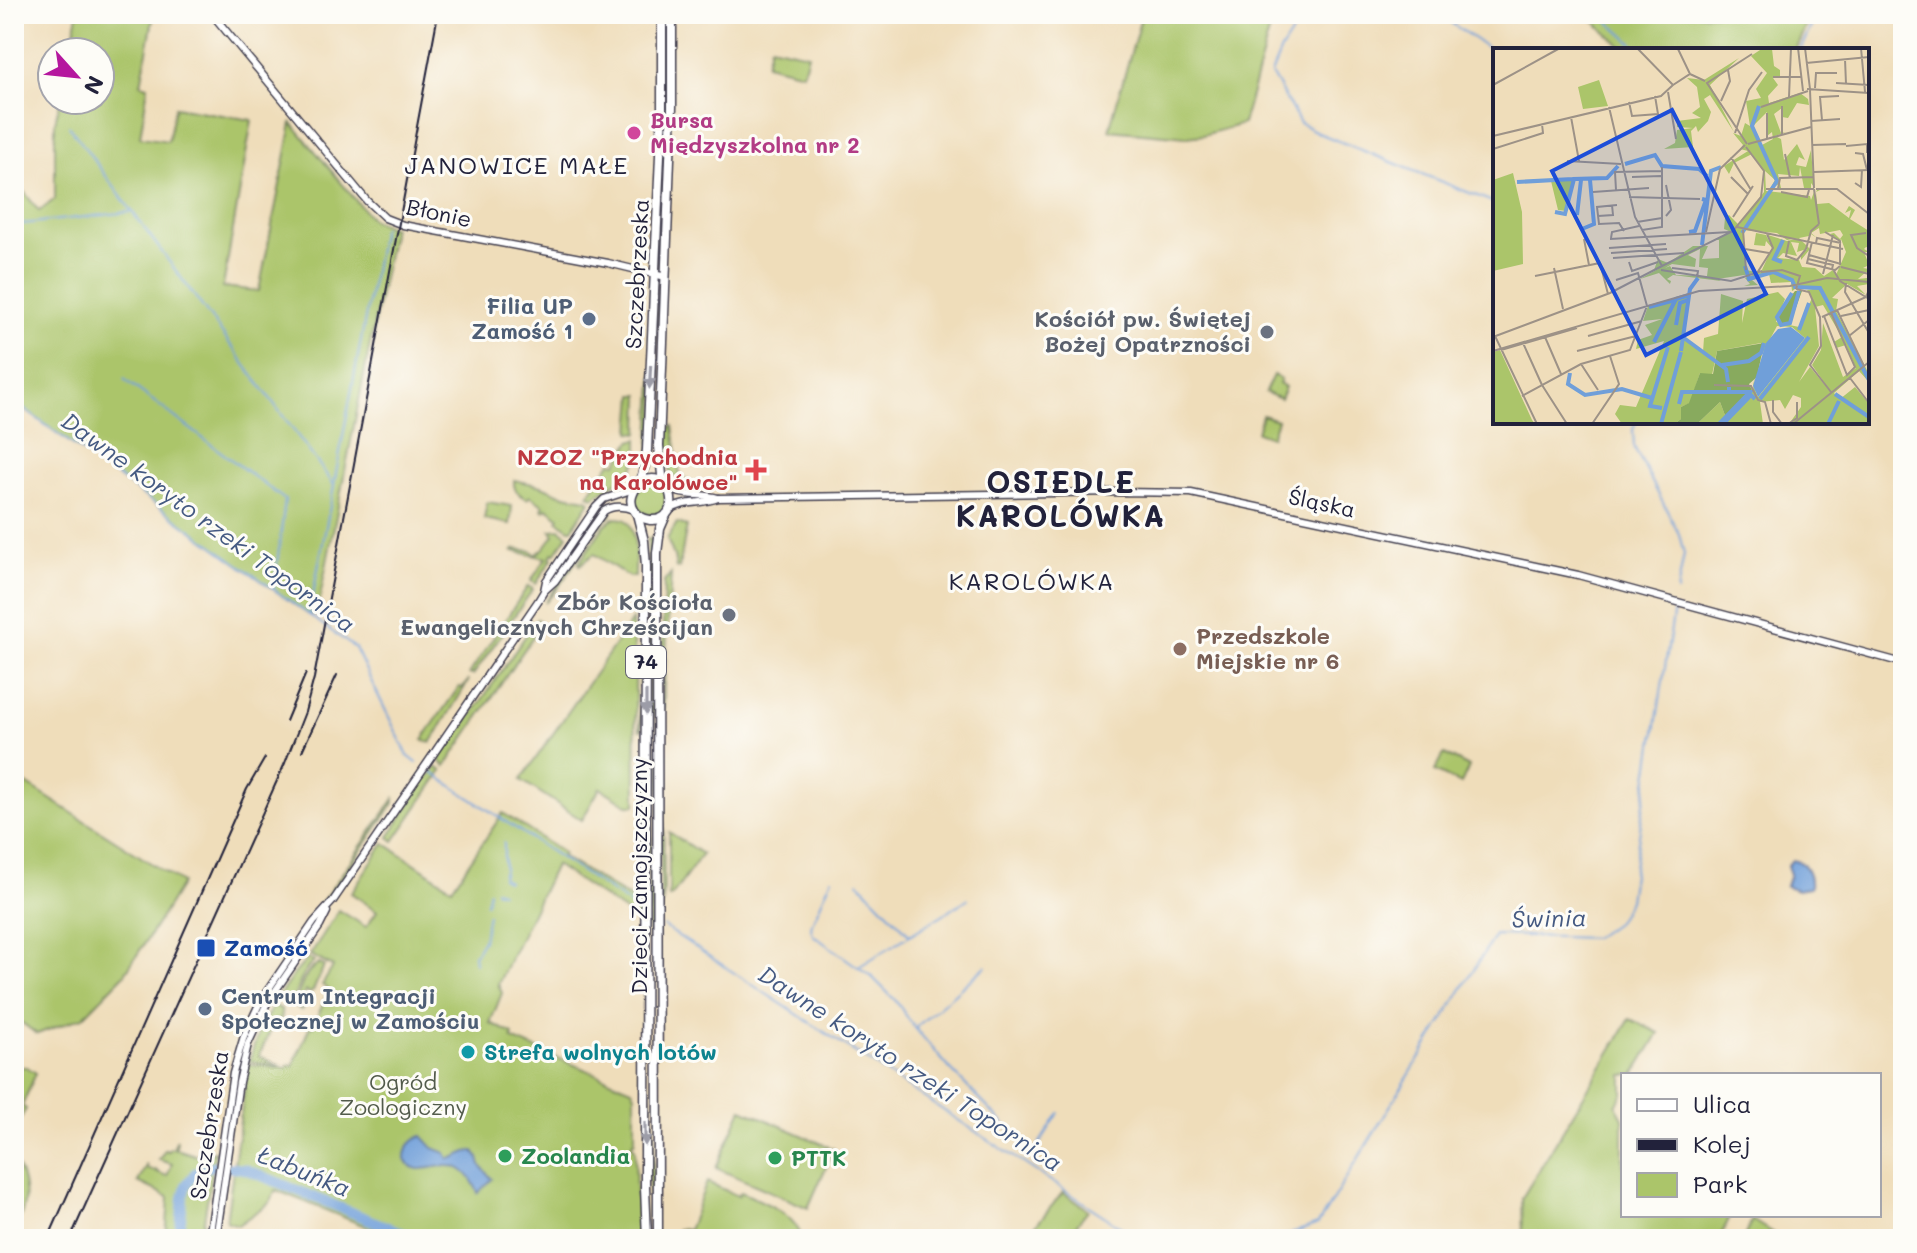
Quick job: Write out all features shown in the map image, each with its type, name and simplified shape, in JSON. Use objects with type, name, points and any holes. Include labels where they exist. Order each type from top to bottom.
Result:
[{"type":"main road","name":"Szczebrzeska","points":[[635,487],[642,474],[647,450],[662,110],[662,14]]},
{"type":"main road","name":"Szczebrzeska","points":[[667,486],[659,454],[672,107],[672,14]]},
{"type":"main road","points":[[635,487],[652,479],[667,486]]},
{"type":"main road","name":"74","points":[[667,486],[672,499],[667,513]]},
{"type":"main road","name":"74","points":[[635,487],[631,501],[636,512]]},
{"type":"main road","points":[[636,512],[649,520],[667,513]]},
{"type":"main road","name":"Dzieci Zamojszczyzny","points":[[636,512],[645,549],[647,1239]]},
{"type":"main road","name":"Dzieci Zamojszczyzny","points":[[658,1239],[657,553],[660,529],[667,513]]},
{"type":"street","name":"Błonie","points":[[212,14],[367,201],[385,218],[403,225],[666,277]]},
{"type":"street","name":"Śląska","points":[[667,486],[677,493],[718,498],[1191,493],[1578,575],[1903,663]]},
{"type":"street","name":"Szczebrzeska","points":[[544,591],[546,581],[596,507],[604,499],[635,487]]},
{"type":"street","name":"Śląska","points":[[667,513],[678,505],[706,503],[718,498]]},
{"type":"street","name":"Szczebrzeska","points":[[209,1239],[240,1076],[251,1037],[267,1003],[544,591],[555,581],[604,511],[627,507],[636,512]]},
{"type":"street","name":"Szczebrzeska","points":[[216,1239],[221,1183]]},
{"type":"green space","points":[[78,14],[154,14],[141,84],[148,86],[140,137],[168,141],[175,107],[252,120],[223,287],[259,291],[292,123],[372,220],[393,228],[317,613],[309,615],[14,402],[14,179],[39,211],[55,199],[56,116],[116,116],[116,36],[73,36]]},
{"type":"green space","points":[[1142,14],[1274,14],[1243,124],[1187,137],[1109,130]]},
{"type":"green space","points":[[1586,14],[1811,14],[1796,48],[1624,48]]},
{"type":"green space","points":[[770,46],[808,54],[803,73],[766,64]]},
{"type":"green space","points":[[657,302],[655,374],[656,463],[649,462]]},
{"type":"green space","points":[[1273,375],[1281,379],[1279,384],[1285,387],[1280,399],[1265,392]]},
{"type":"green space","points":[[634,395],[640,395],[639,433],[631,432]]},
{"type":"green space","points":[[1262,415],[1277,420],[1271,437],[1257,432]]},
{"type":"green space","points":[[673,426],[680,475],[693,482],[693,487],[683,485],[670,473],[669,427]]},
{"type":"green space","points":[[638,439],[638,453],[632,470],[594,497],[588,495],[611,462],[617,463],[631,441]]},
{"type":"green space","points":[[514,480],[590,501],[570,529],[547,508],[544,511],[544,506],[530,496],[527,499],[519,494]]},
{"type":"green space","points":[[652,483],[663,488],[668,499],[663,510],[652,515],[641,510],[636,499],[641,488]]},
{"type":"green space","points":[[487,502],[512,506],[510,524],[484,519]]},
{"type":"green space","points":[[612,512],[601,524],[545,603],[600,521]]},
{"type":"green space","points":[[613,518],[621,518],[630,524],[635,547],[635,577],[629,577],[594,554],[579,563]]},
{"type":"green space","points":[[677,523],[687,526],[679,568],[676,568],[667,539]]},
{"type":"green space","points":[[560,529],[568,535],[550,557],[552,559],[536,584],[531,581],[546,558],[513,551],[532,551],[536,555],[554,535],[551,530]]},
{"type":"green space","points":[[648,539],[655,540],[653,730],[649,730]]},
{"type":"green space","points":[[671,574],[663,728],[661,730],[664,582]]},
{"type":"green space","points":[[528,586],[533,589],[473,675],[469,674]]},
{"type":"green space","points":[[640,605],[643,612],[642,730],[640,730]]},
{"type":"green space","points":[[537,619],[542,623],[445,767],[439,759]]},
{"type":"green space","points":[[632,620],[636,805],[628,805],[600,788],[582,820],[521,780]]},
{"type":"green space","points":[[469,680],[431,743],[423,740],[459,687],[462,688]]},
{"type":"green space","points":[[660,736],[663,737],[664,892],[661,912]]},
{"type":"green space","points":[[1444,754],[1469,767],[1461,784],[1435,771]]},
{"type":"green space","points":[[436,767],[442,771],[394,841],[389,837],[427,776]]},
{"type":"green space","points":[[14,776],[182,883],[124,975],[83,1017],[37,1034],[14,1017]]},
{"type":"green space","points":[[394,799],[301,937],[297,938]]},
{"type":"green space","name":"Ogród Zoologiczny","points":[[503,813],[563,853],[561,856],[639,904],[639,921],[555,865],[498,984],[502,993],[490,1023],[513,1034],[512,1039],[632,1089],[635,1095],[635,1142],[632,1147],[635,1148],[637,1239],[397,1239],[276,1190],[270,1202],[238,1225],[226,1221],[248,1064],[293,1066],[329,990],[322,985],[333,967],[310,955],[339,910],[366,927],[377,911],[351,893],[384,843],[452,888]]},
{"type":"green space","points":[[649,818],[654,928],[649,941]]},
{"type":"green space","points":[[669,832],[702,854],[669,897]]},
{"type":"green space","points":[[308,958],[314,962],[290,1002],[283,1001],[278,997]]},
{"type":"green space","points":[[319,964],[324,966],[313,991],[306,991],[298,1004],[303,1009],[295,1007],[304,980],[310,970]]},
{"type":"green space","points":[[273,1005],[281,1009],[282,1016],[280,1021],[275,1020],[259,1056],[280,1066],[249,1061],[259,1031]]},
{"type":"green space","points":[[1630,1019],[1659,1033],[1635,1073],[1621,1073],[1621,1097],[1616,1105],[1621,1114],[1621,1217],[1730,1217],[1719,1239],[1523,1239],[1522,1198]]},
{"type":"green space","points":[[14,1067],[27,1067],[36,1073],[22,1106],[26,1109],[14,1129]]},
{"type":"green space","points":[[648,1096],[653,1135],[653,1198],[649,1198]]},
{"type":"green space","name":"PTTK","points":[[742,1109],[834,1149],[808,1208],[716,1168]]},
{"type":"green space","points":[[177,1139],[176,1149],[198,1156],[215,1151],[201,1239],[166,1239],[169,1197],[138,1182],[147,1164],[146,1168],[167,1176],[172,1164],[159,1160],[165,1150],[173,1149]]},
{"type":"green space","points":[[14,1160],[22,1179],[25,1199],[14,1231]]},
{"type":"green space","points":[[707,1182],[738,1196],[741,1192],[778,1210],[793,1222],[802,1239],[676,1239],[678,1229],[688,1230]]},
{"type":"green space","points":[[1063,1192],[1088,1210],[1065,1239],[1033,1239],[1028,1235]]},
{"type":"green space","points":[[1752,1220],[1782,1239],[1743,1239]]},
{"type":"water","points":[[1792,860],[1801,863],[1807,870],[1810,888],[1797,890],[1786,886],[1790,874],[1787,866]]},
{"type":"water","points":[[422,1136],[433,1148],[446,1153],[449,1159],[474,1151],[492,1179],[478,1193],[460,1169],[450,1166],[412,1167],[405,1160],[406,1152],[412,1142]]},
{"type":"waterway","points":[[1304,14],[1281,50],[1271,74],[1300,123],[1493,202]]},
{"type":"waterway","name":"Świnia","points":[[1600,14],[1638,48]]},
{"type":"waterway","points":[[1801,48],[1817,14]]},
{"type":"waterway","points":[[1898,14],[1903,16]]},
{"type":"waterway","points":[[1451,23],[1493,52]]},
{"type":"waterway","points":[[69,126],[334,485],[309,615]]},
{"type":"waterway","points":[[14,225],[130,212]]},
{"type":"waterway","points":[[334,484],[382,228]]},
{"type":"waterway","points":[[124,379],[285,500],[274,588]]},
{"type":"waterway","name":"Dawne koryto rzeki Topornica","points":[[14,402],[355,648],[408,756],[417,763]]},
{"type":"waterway","name":"Świnia","points":[[1635,424],[1634,447],[1679,534],[1684,554],[1677,592]]},
{"type":"waterway","name":"Świnia","points":[[1276,1239],[1318,1224],[1495,935],[1594,938],[1618,921],[1629,900],[1674,609]]},
{"type":"waterway","name":"Dawne koryto rzeki Topornica","points":[[431,772],[639,910]]},
{"type":"waterway","points":[[504,843],[502,878],[508,881]]},
{"type":"waterway","points":[[832,878],[812,923],[813,935],[872,977],[895,1000],[951,1070],[1033,1154]]},
{"type":"waterway","points":[[858,881],[910,935]]},
{"type":"waterway","points":[[495,890],[501,892]]},
{"type":"waterway","points":[[486,903],[489,891]]},
{"type":"waterway","points":[[860,966],[968,899]]},
{"type":"waterway","points":[[475,963],[474,955],[483,940],[488,914]]},
{"type":"waterway","name":"Dawne koryto rzeki Topornica","points":[[663,926],[1139,1239]]},
{"type":"waterway","points":[[915,1028],[986,966]]},
{"type":"waterway","points":[[1034,1152],[1059,1113]]},
{"type":"waterway","name":"Łabuńka","points":[[179,1239],[186,1185],[195,1173],[211,1166],[245,1169],[417,1239]]},
{"type":"railway","points":[[70,1239],[285,763],[305,712],[314,678],[438,14]]},
{"type":"railway","points":[[286,721],[306,673]]},
{"type":"railway","points":[[302,751],[337,675]]},
{"type":"railway","points":[[48,1239],[247,789],[265,758]]},
{"type":"place","name":"Bursa Międzyszkolna nr 2","points":[[634,133]]},
{"type":"place","name":"Filia UP Zamość 1","points":[[589,319]]},
{"type":"place","name":"Kościół pw. Świętej Bożej Opatrzności","points":[[1267,332]]},
{"type":"place","name":"NZOZ \"Przychodnia na Karolówce\"","points":[[756,470]]},
{"type":"place","name":"Zbór Kościoła Ewangelicznych Chrześcijan","points":[[729,615]]},
{"type":"place","name":"Przedszkole Miejskie nr 6","points":[[1180,649]]},
{"type":"place","name":"Zamość","points":[[206,948]]},
{"type":"place","name":"Centrum Integracji Społecznej w Zamościu","points":[[205,1009]]},
{"type":"place","name":"Strefa wolnych lotów","points":[[468,1052]]},
{"type":"place","name":"Zoolandia","points":[[505,1156]]},
{"type":"place","name":"PTTK","points":[[775,1158]]},
{"type":"district","name":"JANOWICE MAŁE","points":[[517,166]]},
{"type":"district","name":"OSIEDLE KAROLÓWKA","points":[[1061,500]]},
{"type":"district","name":"KAROLÓWKA","points":[[1032,582]]}]
